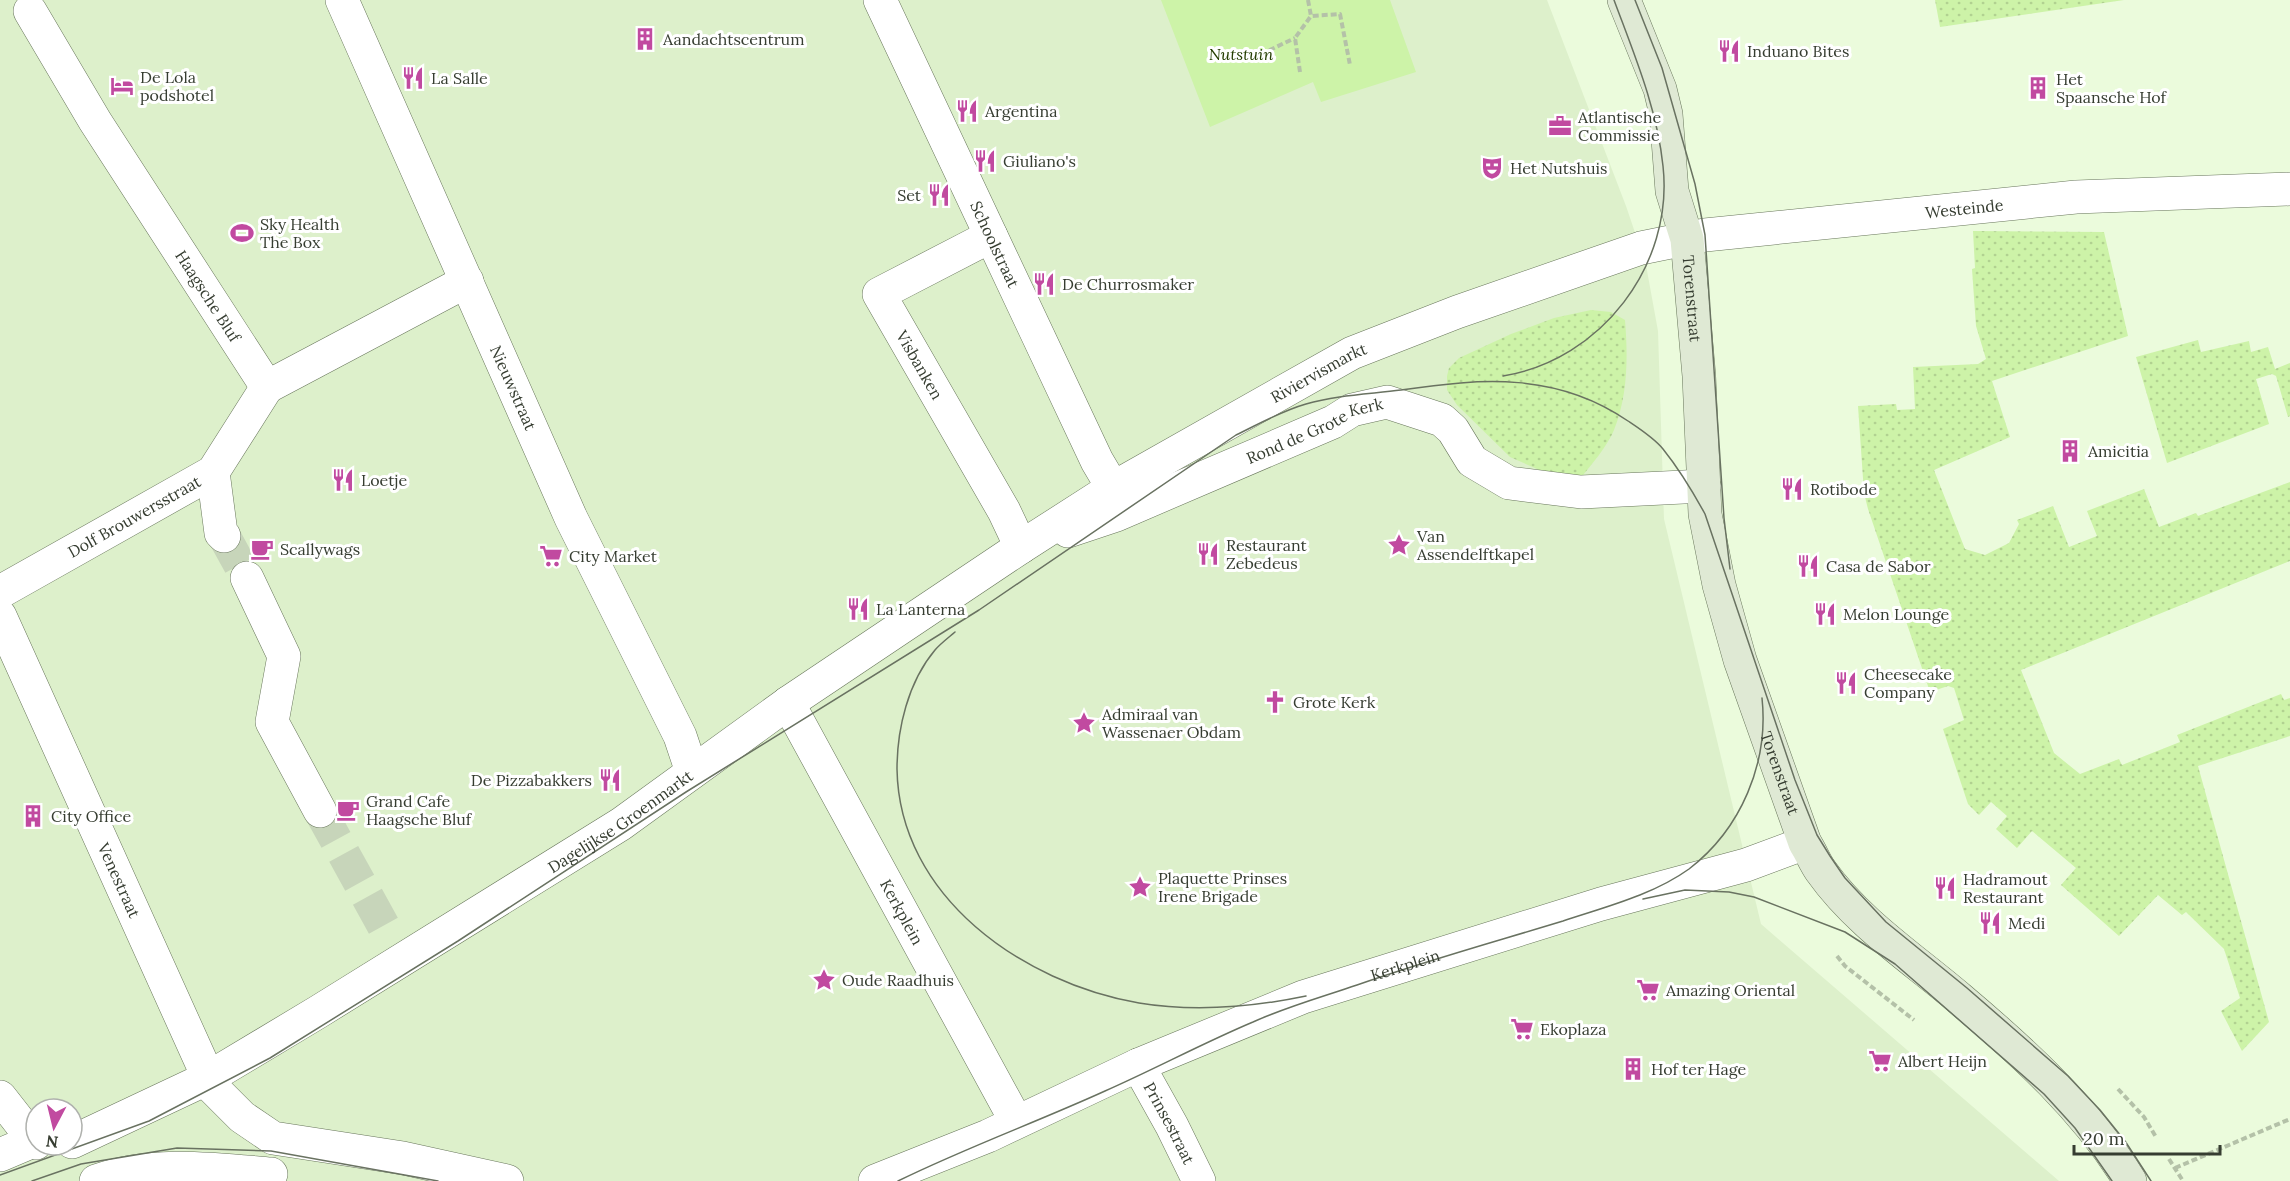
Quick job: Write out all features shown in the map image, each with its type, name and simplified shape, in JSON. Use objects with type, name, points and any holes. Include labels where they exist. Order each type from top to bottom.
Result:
[{"type":"street","name":"Nieuwstraat","points":[[342,0],[571,518],[680,736],[692,772]]},
{"type":"street","name":"Schoolstraat","points":[[880,0],[1097,461],[1113,488]]},
{"type":"street","name":"Torenstraat","points":[[1624,0],[1660,89],[1666,114],[1679,139],[1692,202],[1687,238],[1699,376],[1705,514],[1719,585],[1740,660],[1805,843],[1821,871],[1868,921],[2055,1084],[2110,1148],[2130,1181]]},
{"type":"street","name":"Haagsche Bluf","points":[[30,11],[95,121],[267,387]]},
{"type":"street","name":"Westeinde","points":[[1641,248],[1687,238],[2076,197],[2290,189]]},
{"type":"street","name":"Visbanken","points":[[991,236],[879,294],[1004,511],[1020,547]]},
{"type":"street","name":"Riviervismarkt","points":[[1020,547],[1113,488],[1352,353],[1457,312],[1641,248]]},
{"type":"street","points":[[267,387],[467,281]]},
{"type":"street","name":"Dolf Brouwersstraat","points":[[0,592],[213,472],[267,387]]},
{"type":"street","name":"Rond de Grote Kerk","points":[[1020,547],[1116,515],[1333,422],[1352,411],[1387,402],[1442,420],[1453,430],[1472,461],[1509,483],[1581,492],[1704,486]]},
{"type":"street","points":[[213,472],[221,533],[224,536]]},
{"type":"street","name":"Dagelijkse Groenmarkt","points":[[84,1136],[208,1078],[396,946],[621,824],[788,703],[1020,547]]},
{"type":"street","points":[[247,578],[284,656],[272,722],[320,811]]},
{"type":"street","name":"Venestraat","points":[[0,616],[6,649],[208,1078]]},
{"type":"street","name":"Kerkplein","points":[[788,703],[1016,1121]]},
{"type":"street","name":"Kerkplein","points":[[875,1181],[988,1136],[1138,1065],[1303,997],[1601,904],[1746,865],[1805,843]]},
{"type":"street","name":"Prinsestraat","points":[[1138,1065],[1199,1181]]},
{"type":"street","points":[[208,1078],[213,1088],[242,1117],[273,1137],[403,1158],[506,1181]]},
{"type":"street","points":[[0,1097],[24,1128]]},
{"type":"street","points":[[96,1181],[115,1174],[150,1168],[270,1177],[273,1137]]},
{"type":"street","points":[[0,1155],[24,1147]]},
{"type":"path","points":[[1252,58],[1295,38],[1311,16],[1308,0]]},
{"type":"path","points":[[1311,16],[1340,14],[1350,65]]},
{"type":"path","points":[[1295,38],[1300,72]]},
{"type":"path","points":[[2166,1171],[2290,1119]]},
{"type":"shaded area","points":[[0,0],[1547,0],[1626,206],[1646,265],[1658,331],[1664,519],[1761,924],[2059,1181],[0,1181]]},
{"type":"green space","name":"Nutstuin","points":[[1161,0],[1390,0],[1416,72],[1321,102],[1313,82],[1210,127]]},
{"type":"green space","points":[[1935,0],[2124,0],[1940,27]]},
{"type":"green space","points":[[1973,231],[2104,232],[2128,336],[1992,381],[2010,437],[1934,470],[1965,549],[1985,555],[2009,543],[2019,524],[2017,520],[2053,506],[2069,547],[2097,536],[2087,511],[2144,489],[2159,527],[2196,513],[2198,516],[2290,482],[2290,561],[2021,670],[2054,753],[2080,774],[2119,759],[2122,765],[2180,742],[2177,735],[2281,694],[2284,700],[2290,698],[2290,736],[2198,766],[2269,1022],[2242,1051],[2221,1011],[2240,998],[2224,949],[2186,912],[2182,915],[2158,895],[2119,936],[2061,885],[2076,868],[2032,831],[2017,848],[1996,829],[2007,816],[1991,802],[1979,815],[1968,804],[1943,729],[1964,720],[1954,688],[1948,686],[1930,692],[1868,509],[1864,493],[1858,406],[1896,404],[1897,410],[1915,409],[1913,367],[1978,364],[1986,359],[1976,326],[1972,269],[1975,268]]},
{"type":"green space","points":[[1591,310],[1611,312],[1625,320],[1627,362],[1619,417],[1611,436],[1580,479],[1555,477],[1510,457],[1457,405],[1447,390],[1447,376],[1449,368],[1459,358],[1511,334],[1554,318]]},
{"type":"green space","points":[[2198,340],[2201,352],[2249,341],[2251,352],[2268,347],[2275,369],[2290,363],[2290,416],[2288,417],[2276,376],[2272,374],[2256,379],[2269,424],[2167,463],[2136,357]]},
{"type":"tunnel","points":[[224,536],[247,578]]},
{"type":"tunnel","points":[[320,811],[388,934]]},
{"type":"tram line","points":[[1503,376],[1538,366],[1571,350],[1600,329],[1624,302],[1643,272],[1656,238],[1663,203],[1663,166],[1660,144],[1644,82],[1614,0]]},
{"type":"tram line","points":[[1635,0],[1662,68],[1695,184],[1705,235],[1724,518],[1730,569]]},
{"type":"tram line","points":[[0,1175],[149,1121],[270,1058],[458,941],[686,792],[979,610],[1236,435],[1288,410],[1317,401],[1431,386],[1490,382],[1546,386],[1574,394],[1601,405],[1628,421],[1651,437],[1663,449],[1686,481],[1705,514],[1795,780],[1817,835],[1830,856],[1845,878],[1886,922],[1967,988],[2068,1076],[2125,1141],[2151,1181]]},
{"type":"tram line","points":[[955,632],[935,650],[911,691],[899,738],[897,769],[903,815],[919,857],[944,894],[975,926],[1012,954],[1053,976],[1095,992],[1139,1003],[1202,1008],[1265,1003],[1306,996]]},
{"type":"tram line","points":[[898,1181],[1105,1091],[1278,1012],[1408,968],[1612,905],[1675,878],[1707,853],[1723,835],[1748,793],[1761,747],[1762,698]]},
{"type":"tram line","points":[[1643,899],[1685,890],[1729,892],[1754,897],[1845,932],[1895,964],[2044,1094],[2075,1128],[2112,1181]]},
{"type":"tram line","points":[[32,1181],[81,1164],[177,1148],[271,1151],[438,1181]]},
{"type":"place","name":"Aandachtscentrum","points":[[645,39]]},
{"type":"place","name":"Induano Bites","points":[[1729,51]]},
{"type":"place","name":"La Salle","points":[[413,78]]},
{"type":"place","name":"De Lola podshotel","points":[[122,86]]},
{"type":"place","name":"Het Spaansche Hof","points":[[2038,88]]},
{"type":"place","name":"Argentina","points":[[967,111]]},
{"type":"place","name":"Atlantische Commissie","points":[[1560,126]]},
{"type":"place","name":"Giuliano's","points":[[985,161]]},
{"type":"place","name":"Het Nutshuis","points":[[1492,168]]},
{"type":"place","name":"Set","points":[[939,195]]},
{"type":"place","name":"Sky Health The Box","points":[[242,233]]},
{"type":"place","name":"De Churrosmaker","points":[[1044,284]]},
{"type":"place","name":"Amicitia","points":[[2070,451]]},
{"type":"place","name":"Loetje","points":[[343,480]]},
{"type":"place","name":"Rotibode","points":[[1792,489]]},
{"type":"place","name":"Van Assendelftkapel","points":[[1399,545]]},
{"type":"place","name":"Scallywags","points":[[262,549]]},
{"type":"place","name":"Restaurant Zebedeus","points":[[1208,554]]},
{"type":"place","name":"City Market","points":[[551,556]]},
{"type":"place","name":"Casa de Sabor","points":[[1808,566]]},
{"type":"place","name":"La Lanterna","points":[[858,609]]},
{"type":"place","name":"Melon Lounge","points":[[1825,614]]},
{"type":"place","name":"Cheesecake Company","points":[[1846,683]]},
{"type":"place","name":"Grote Kerk","points":[[1275,702]]},
{"type":"place","name":"Admiraal van Wassenaer Obdam","points":[[1084,723]]},
{"type":"place","name":"De Pizzabakkers","points":[[610,780]]},
{"type":"place","name":"Grand Cafe Haagsche Bluf","points":[[348,810]]},
{"type":"place","name":"City Office","points":[[33,816]]},
{"type":"place","name":"Plaquette Prinses Irene Brigade","points":[[1140,887]]},
{"type":"place","name":"Hadramout Restaurant","points":[[1945,888]]},
{"type":"place","name":"Medi","points":[[1990,923]]},
{"type":"place","name":"Oude Raadhuis","points":[[824,980]]},
{"type":"place","name":"Amazing Oriental","points":[[1648,990]]},
{"type":"place","name":"Ekoplaza","points":[[1522,1029]]},
{"type":"place","name":"Albert Heijn","points":[[1880,1061]]},
{"type":"place","name":"Hof ter Hage","points":[[1633,1069]]}]
